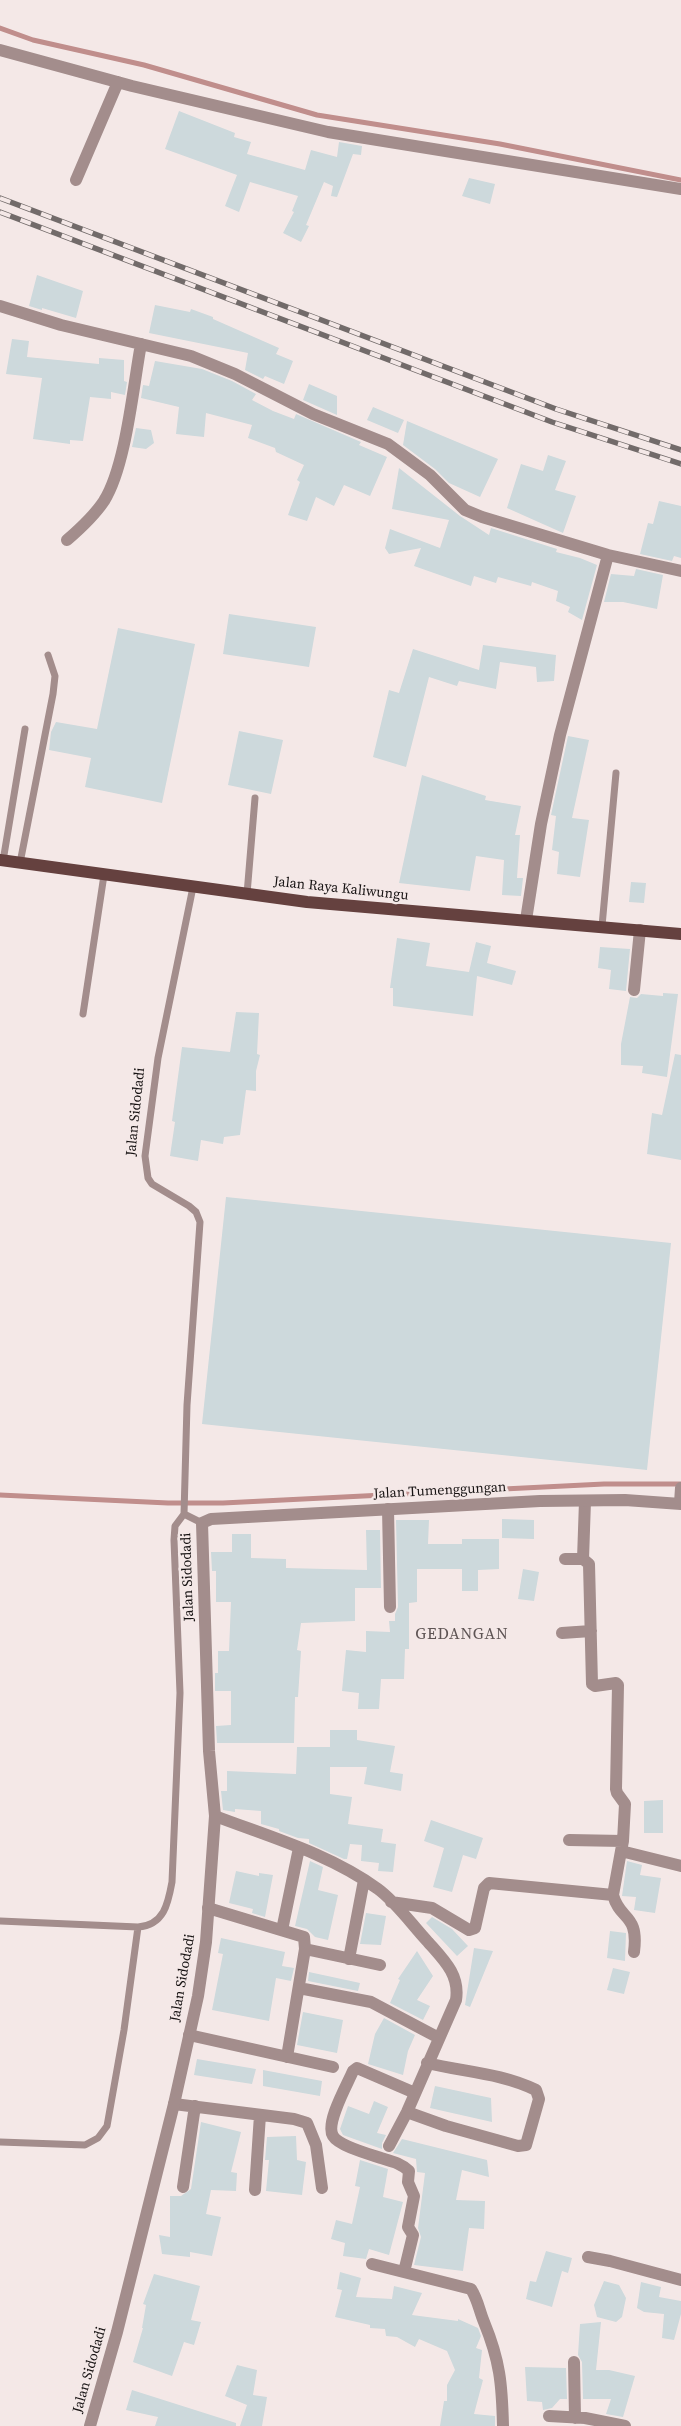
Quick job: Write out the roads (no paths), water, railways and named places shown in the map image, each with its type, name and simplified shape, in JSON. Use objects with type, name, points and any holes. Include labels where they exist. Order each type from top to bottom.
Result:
[{"type":"main road","name":"Jalan Raya Kaliwungu","points":[[2,861],[246,894],[336,904],[681,934]]},
{"type":"street","points":[[0,50],[118,82],[328,132],[681,189]]},
{"type":"street","points":[[76,180],[118,82]]},
{"type":"street","points":[[0,306],[61,325],[191,356],[235,374],[313,414],[384,442],[430,475],[465,510],[471,513],[608,555],[681,571]]},
{"type":"street","points":[[67,540],[94,514],[104,500],[116,476],[141,344]]},
{"type":"street","points":[[526,920],[541,824],[558,744],[608,555]]},
{"type":"street","points":[[634,990],[640,930]]},
{"type":"street","points":[[681,1488],[681,1500]]},
{"type":"street","name":"Jalan Tumenggungan","points":[[202,1523],[210,1519],[388,1509],[585,1501],[681,1500]]},
{"type":"street","points":[[583,1559],[585,1501]]},
{"type":"street","points":[[388,1509],[390,1607]]},
{"type":"street","name":"Jalan Sidodadi","points":[[90,2426],[117,2332],[174,2104],[198,1996],[206,1942],[215,1816],[209,1751],[202,1523]]},
{"type":"street","points":[[565,1559],[583,1559],[589,1564],[592,1678],[595,1686],[616,1683],[618,1686],[616,1789],[625,1804],[622,1846],[613,1895],[615,1905],[625,1913],[635,1928],[634,1952]]},
{"type":"street","points":[[562,1632],[591,1631]]},
{"type":"street","points":[[215,1816],[332,1862],[364,1880],[396,1902],[455,1976],[458,1987],[456,2000],[407,2112],[389,2146]]},
{"type":"street","points":[[569,1840],[622,1846],[681,1866]]},
{"type":"street","points":[[282,1930],[299,1848]]},
{"type":"street","points":[[350,1959],[364,1880]]},
{"type":"street","points":[[396,1902],[439,1910],[469,1930],[475,1928],[484,1888],[489,1884],[613,1895]]},
{"type":"street","points":[[208,1908],[304,1937],[305,1949],[287,2057]]},
{"type":"street","points":[[305,1949],[380,1965]]},
{"type":"street","points":[[299,1988],[371,2002],[386,2008],[439,2038]]},
{"type":"street","points":[[189,2034],[333,2067]]},
{"type":"street","points":[[407,2112],[455,2129],[518,2146],[526,2145],[539,2099],[536,2090],[516,2080],[491,2073],[457,2070],[427,2063]]},
{"type":"street","points":[[404,2272],[413,2235],[408,2226],[414,2196],[408,2182],[409,2171],[397,2163],[338,2141],[333,2137],[331,2121],[353,2071],[357,2068],[415,2093]]},
{"type":"street","points":[[174,2104],[294,2119],[307,2123],[316,2145],[322,2188]]},
{"type":"street","points":[[183,2187],[195,2106]]},
{"type":"street","points":[[255,2190],[260,2115]]},
{"type":"street","points":[[588,2257],[681,2280]]},
{"type":"street","points":[[372,2264],[471,2290],[478,2300],[483,2320],[494,2345],[500,2373],[503,2426]]},
{"type":"street","points":[[574,2362],[575,2418]]},
{"type":"street","points":[[549,2416],[625,2426]]},
{"type":"lane","points":[[20,863],[53,694],[55,676],[48,655]]},
{"type":"lane","points":[[2,861],[25,730]]},
{"type":"lane","points":[[602,926],[616,773]]},
{"type":"lane","points":[[246,894],[254,798]]},
{"type":"lane","points":[[83,1014],[104,875]]},
{"type":"lane","name":"Jalan Sidodadi","points":[[185,1511],[187,1405],[200,1222],[196,1212],[189,1206],[152,1184],[148,1178],[145,1156],[158,1058],[193,887]]},
{"type":"lane","points":[[0,1921],[138,1927],[148,1926],[163,1915],[169,1902],[172,1882],[180,1693],[175,1526],[185,1511],[202,1523]]},
{"type":"lane","points":[[0,2142],[85,2145],[98,2138],[107,2126],[124,2030],[138,1927]]},
{"type":"waterway","points":[[0,28],[33,40],[144,65],[317,115],[500,144],[681,180]]},
{"type":"waterway","points":[[0,1495],[168,1503],[223,1503],[604,1484],[681,1484]]},
{"type":"railway","points":[[0,198],[556,409],[681,450]]},
{"type":"railway","points":[[0,212],[552,422],[681,464]]},
{"type":"district","name":"GEDANGAN","points":[[462,1635]]}]
